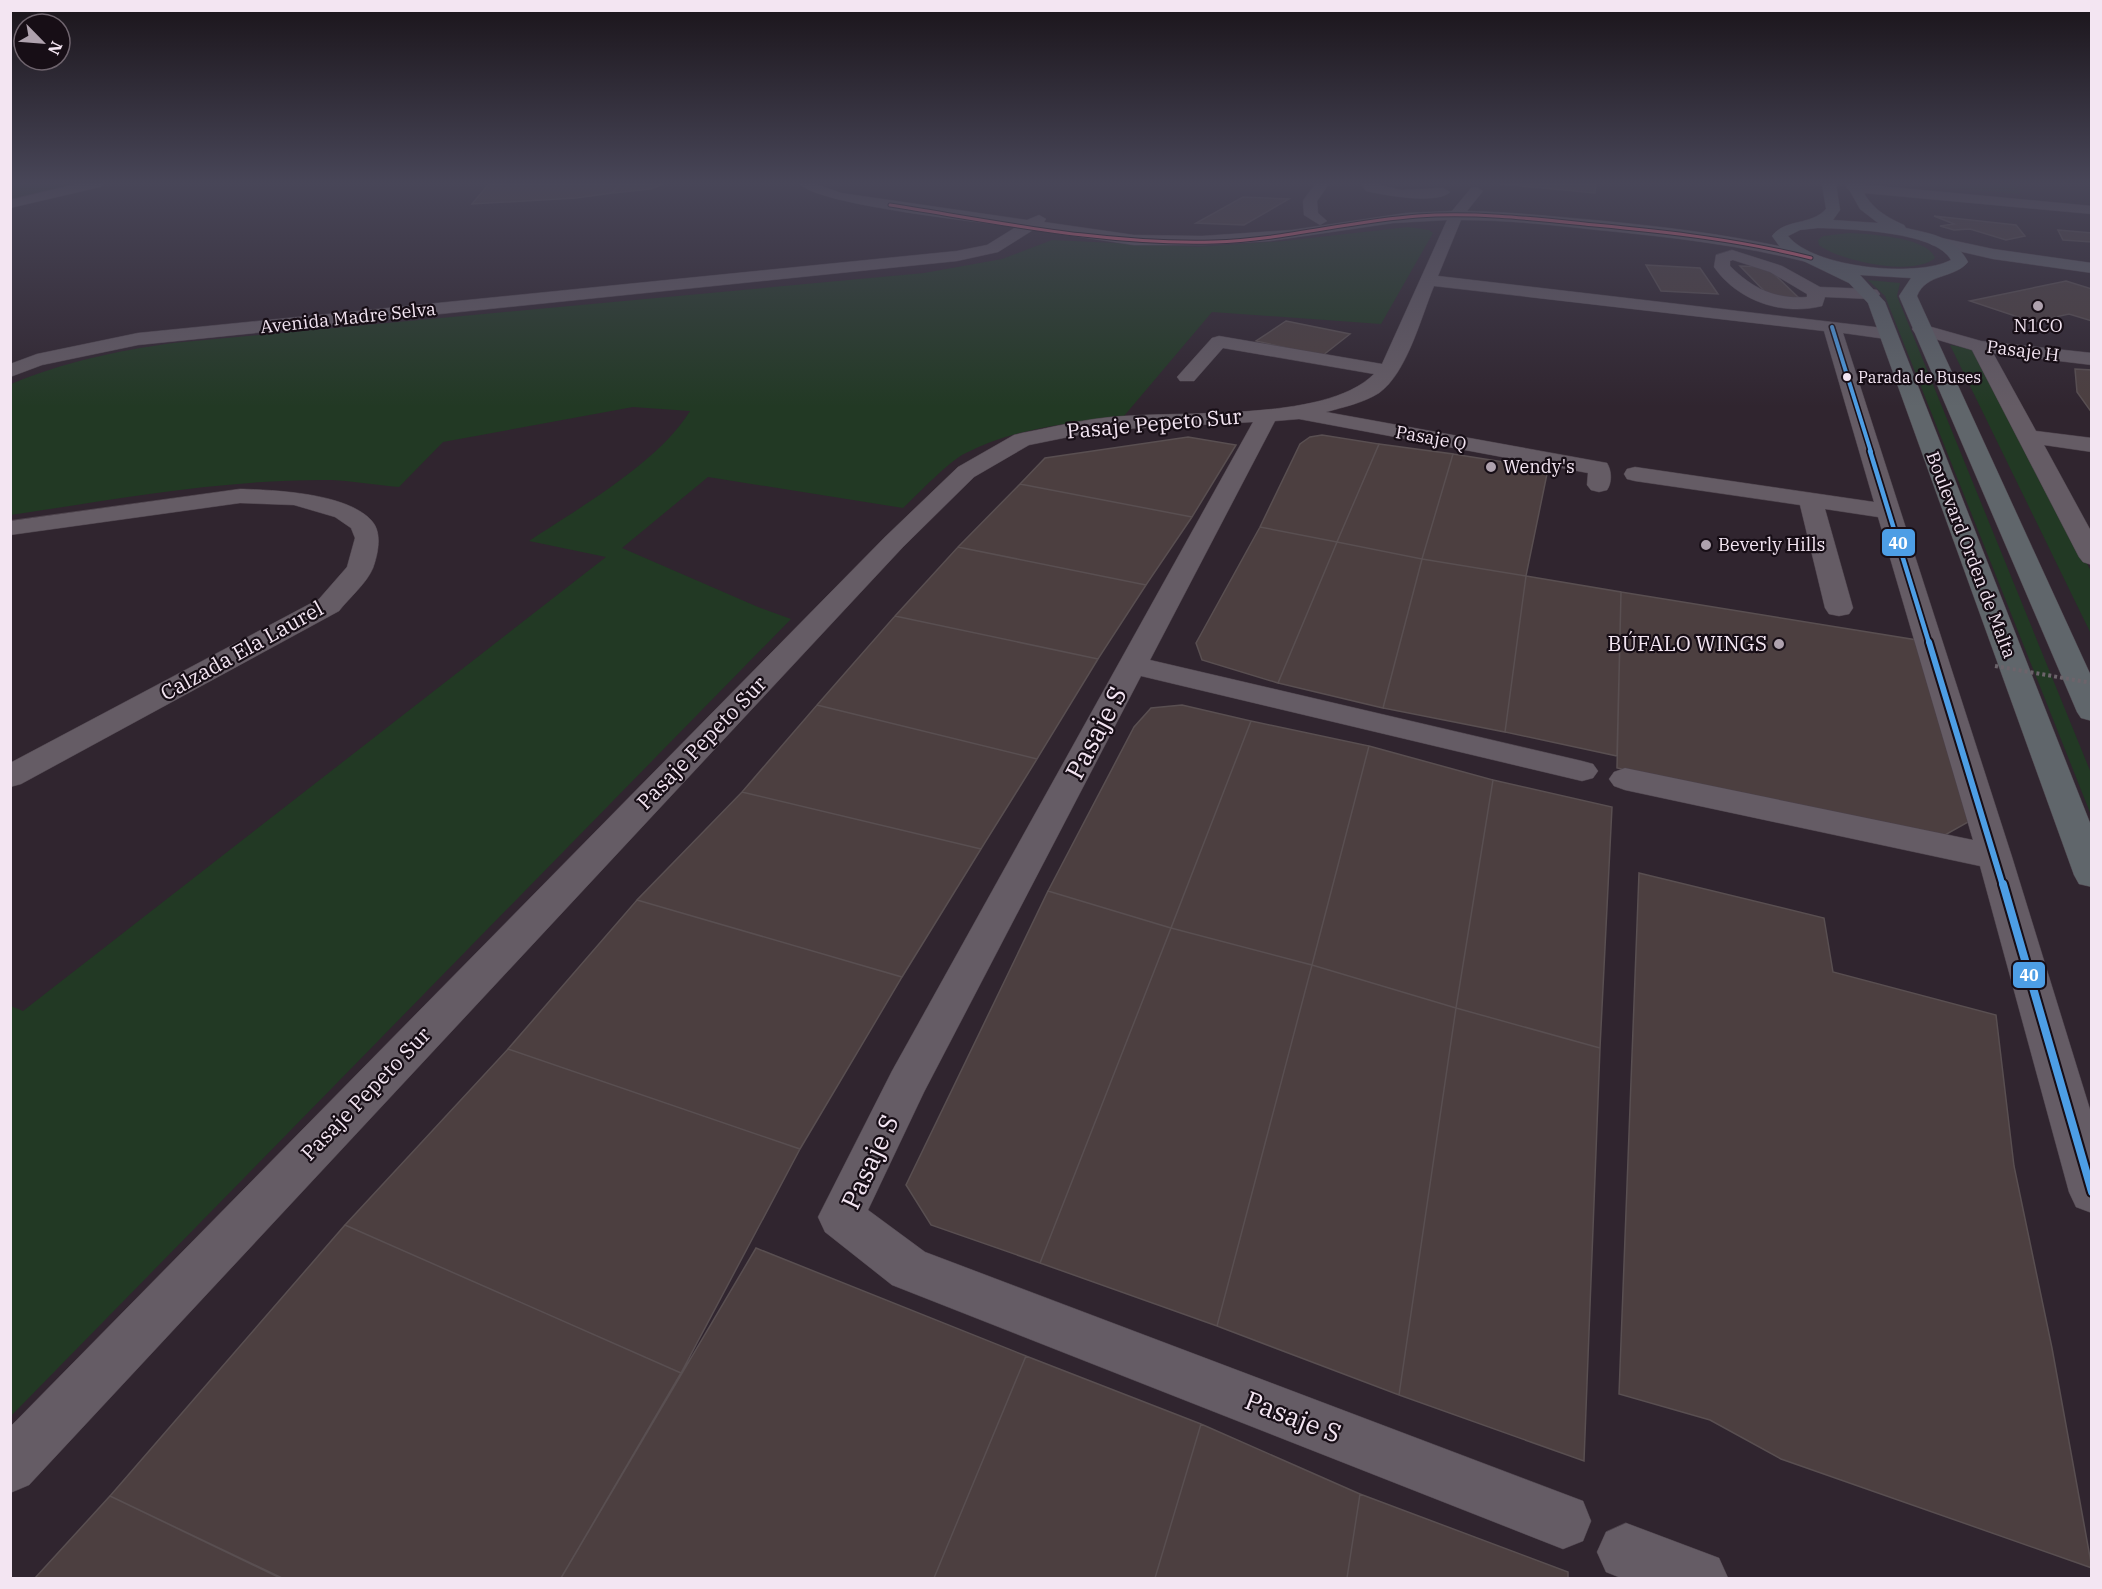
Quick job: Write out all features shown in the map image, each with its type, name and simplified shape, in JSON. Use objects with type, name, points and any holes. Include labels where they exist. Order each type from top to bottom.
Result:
[{"type":"highway","points":[[1816,259],[1875,272],[1939,272],[1957,266],[1959,258]]},
{"type":"highway","name":"Boulevard Orden de Malta","points":[[1816,259],[1855,279],[1876,302],[2091,875]]},
{"type":"highway","name":"Boulevard Orden de Malta","points":[[1939,272],[1918,280],[1911,286],[1908,296],[2091,712]]},
{"type":"main road","points":[[2022,258],[2091,268]]},
{"type":"main road","points":[[1939,272],[2040,270],[2091,276]]},
{"type":"street","name":"Avenida Madre Selva","points":[[10,370],[37,360],[138,339],[936,258]]},
{"type":"street","name":"Pasaje Pepeto Sur","points":[[10,1466],[894,542],[966,472],[1022,440],[1065,430],[1103,424],[1283,414],[1348,400],[1372,388],[1389,372],[1438,258]]},
{"type":"street","points":[[1722,258],[1722,267],[1751,294],[1771,300],[1799,303],[1816,302],[1816,292]]},
{"type":"street","points":[[1747,258],[1776,268],[1816,292],[1871,294]]},
{"type":"street","points":[[1429,280],[1886,333]]},
{"type":"street","points":[[1769,320],[1771,300]]},
{"type":"street","points":[[1832,327],[1995,857],[2091,1192]]},
{"type":"street","name":"Pasaje H","points":[[1921,329],[1979,346],[2091,359]]},
{"type":"street","points":[[1187,377],[1219,342],[1389,372]]},
{"type":"street","points":[[1979,346],[2091,557]]},
{"type":"street","name":"Pasaje Q","points":[[1283,414],[1599,470]]},
{"type":"street","name":"Pasaje S","points":[[1283,414],[1132,665],[907,1084],[841,1217],[909,1269],[1563,1521]]},
{"type":"street","points":[[2027,436],[2091,445]]},
{"type":"street","points":[[1635,474],[1888,511]]},
{"type":"street","name":"Calzada Ela Laurel","points":[[10,528],[240,496],[295,498],[343,512],[362,524],[367,538],[360,569],[329,606],[10,777]]},
{"type":"street","points":[[1811,500],[1839,608]]},
{"type":"street","points":[[1132,665],[1582,771]]},
{"type":"street","points":[[1625,779],[1995,857]]},
{"type":"street","points":[[1626,1552],[1699,1578]]},
{"type":"path","points":[[1995,666],[2091,683]]},
{"type":"green space","points":[[1419,258],[1381,324],[1212,312],[1124,416],[1023,432],[984,445],[959,457],[903,508],[708,477],[622,548],[791,619],[11,1416],[11,1006],[23,1011],[606,557],[529,541],[594,499],[639,466],[676,430],[690,411],[633,407],[443,442],[399,487],[331,480],[250,483],[170,491],[11,515],[11,384],[90,358],[173,343],[924,273],[1002,259]]},
{"type":"green space","points":[[1850,258],[1935,258],[1925,264],[1911,266],[1877,265]]},
{"type":"green space","points":[[1868,280],[1900,283],[1897,296],[2091,773],[2091,815],[1885,296]]},
{"type":"green space","points":[[1950,345],[1974,349],[2091,571],[2091,634]]},
{"type":"building","points":[[1646,265],[1700,268],[1718,294],[1661,291]]},
{"type":"building","points":[[1740,266],[1767,267],[1801,300],[1772,299]]},
{"type":"building","name":"N1CO","points":[[2066,281],[2092,289],[2092,321],[2069,314],[2033,322],[1970,301]]},
{"type":"building","points":[[1286,321],[1350,334],[1322,356],[1256,341]]},
{"type":"building","points":[[2075,369],[2092,370],[2092,413],[2077,392]]},
{"type":"building","points":[[1322,435],[1379,444],[1337,542],[1260,527],[1300,444],[1310,437]]},
{"type":"building","points":[[1188,437],[1236,445],[1192,517],[1020,484],[1045,458]]},
{"type":"building","points":[[1379,444],[1453,454],[1422,559],[1337,542]]},
{"type":"building","points":[[1453,454],[1548,469],[1526,576],[1422,559]]},
{"type":"building","points":[[1020,484],[1192,517],[1146,585],[958,547]]},
{"type":"building","points":[[1260,527],[1337,542],[1278,683],[1202,660],[1196,643]]},
{"type":"building","points":[[1337,542],[1422,559],[1383,708],[1278,683]]},
{"type":"building","points":[[958,547],[1146,585],[1098,659],[895,616]]},
{"type":"building","points":[[1422,559],[1526,576],[1505,732],[1383,708]]},
{"type":"building","points":[[1526,576],[1621,592],[1617,756],[1505,732]]},
{"type":"building","points":[[1621,592],[1917,640],[1970,821],[1945,835],[1617,768]]},
{"type":"building","points":[[895,616],[1098,659],[1037,759],[817,705]]},
{"type":"building","points":[[817,705],[1037,759],[981,849],[742,792]]},
{"type":"building","points":[[1182,705],[1251,721],[1171,928],[1048,891],[1134,727],[1151,708]]},
{"type":"building","points":[[1251,721],[1369,746],[1312,965],[1171,928]]},
{"type":"building","points":[[1369,746],[1493,780],[1456,1008],[1312,965]]},
{"type":"building","points":[[1493,780],[1612,807],[1600,1048],[1456,1008]]},
{"type":"building","points":[[742,792],[981,849],[902,977],[637,900]]},
{"type":"building","points":[[1639,873],[1824,918],[1833,972],[1996,1015],[2014,1166],[2052,1348],[2092,1568],[1781,1459],[1710,1420],[1619,1394]]},
{"type":"building","points":[[1048,891],[1171,928],[1040,1263],[931,1225],[906,1185]]},
{"type":"building","points":[[637,900],[902,977],[800,1149],[508,1049]]},
{"type":"building","points":[[1171,928],[1312,965],[1217,1326],[1040,1263]]},
{"type":"building","points":[[1312,965],[1456,1008],[1399,1395],[1217,1326]]},
{"type":"building","points":[[1456,1008],[1600,1048],[1584,1461],[1399,1395]]},
{"type":"building","points":[[508,1049],[800,1149],[681,1373],[345,1225]]},
{"type":"building","points":[[345,1225],[681,1373],[561,1578],[282,1578],[110,1496]]},
{"type":"building","points":[[756,1248],[1026,1356],[934,1578],[561,1578]]},
{"type":"building","points":[[1026,1356],[1201,1424],[1155,1578],[934,1578]]},
{"type":"building","points":[[1201,1424],[1360,1494],[1347,1578],[1155,1578]]},
{"type":"building","points":[[1360,1494],[1568,1572],[1568,1578],[1347,1578]]},
{"type":"building","points":[[110,1496],[276,1576],[282,1578],[35,1578]]},
{"type":"transit line","name":"40","points":[[1832,327],[1995,857],[2092,1192]]},
{"type":"place","name":"N1CO","points":[[2038,306]]},
{"type":"place","name":"Parada de Buses","points":[[1847,377]]},
{"type":"place","name":"Wendy's","points":[[1491,467]]},
{"type":"place","name":"Beverly Hills","points":[[1706,545]]},
{"type":"place","name":"BÚFALO WINGS","points":[[1779,644]]}]
